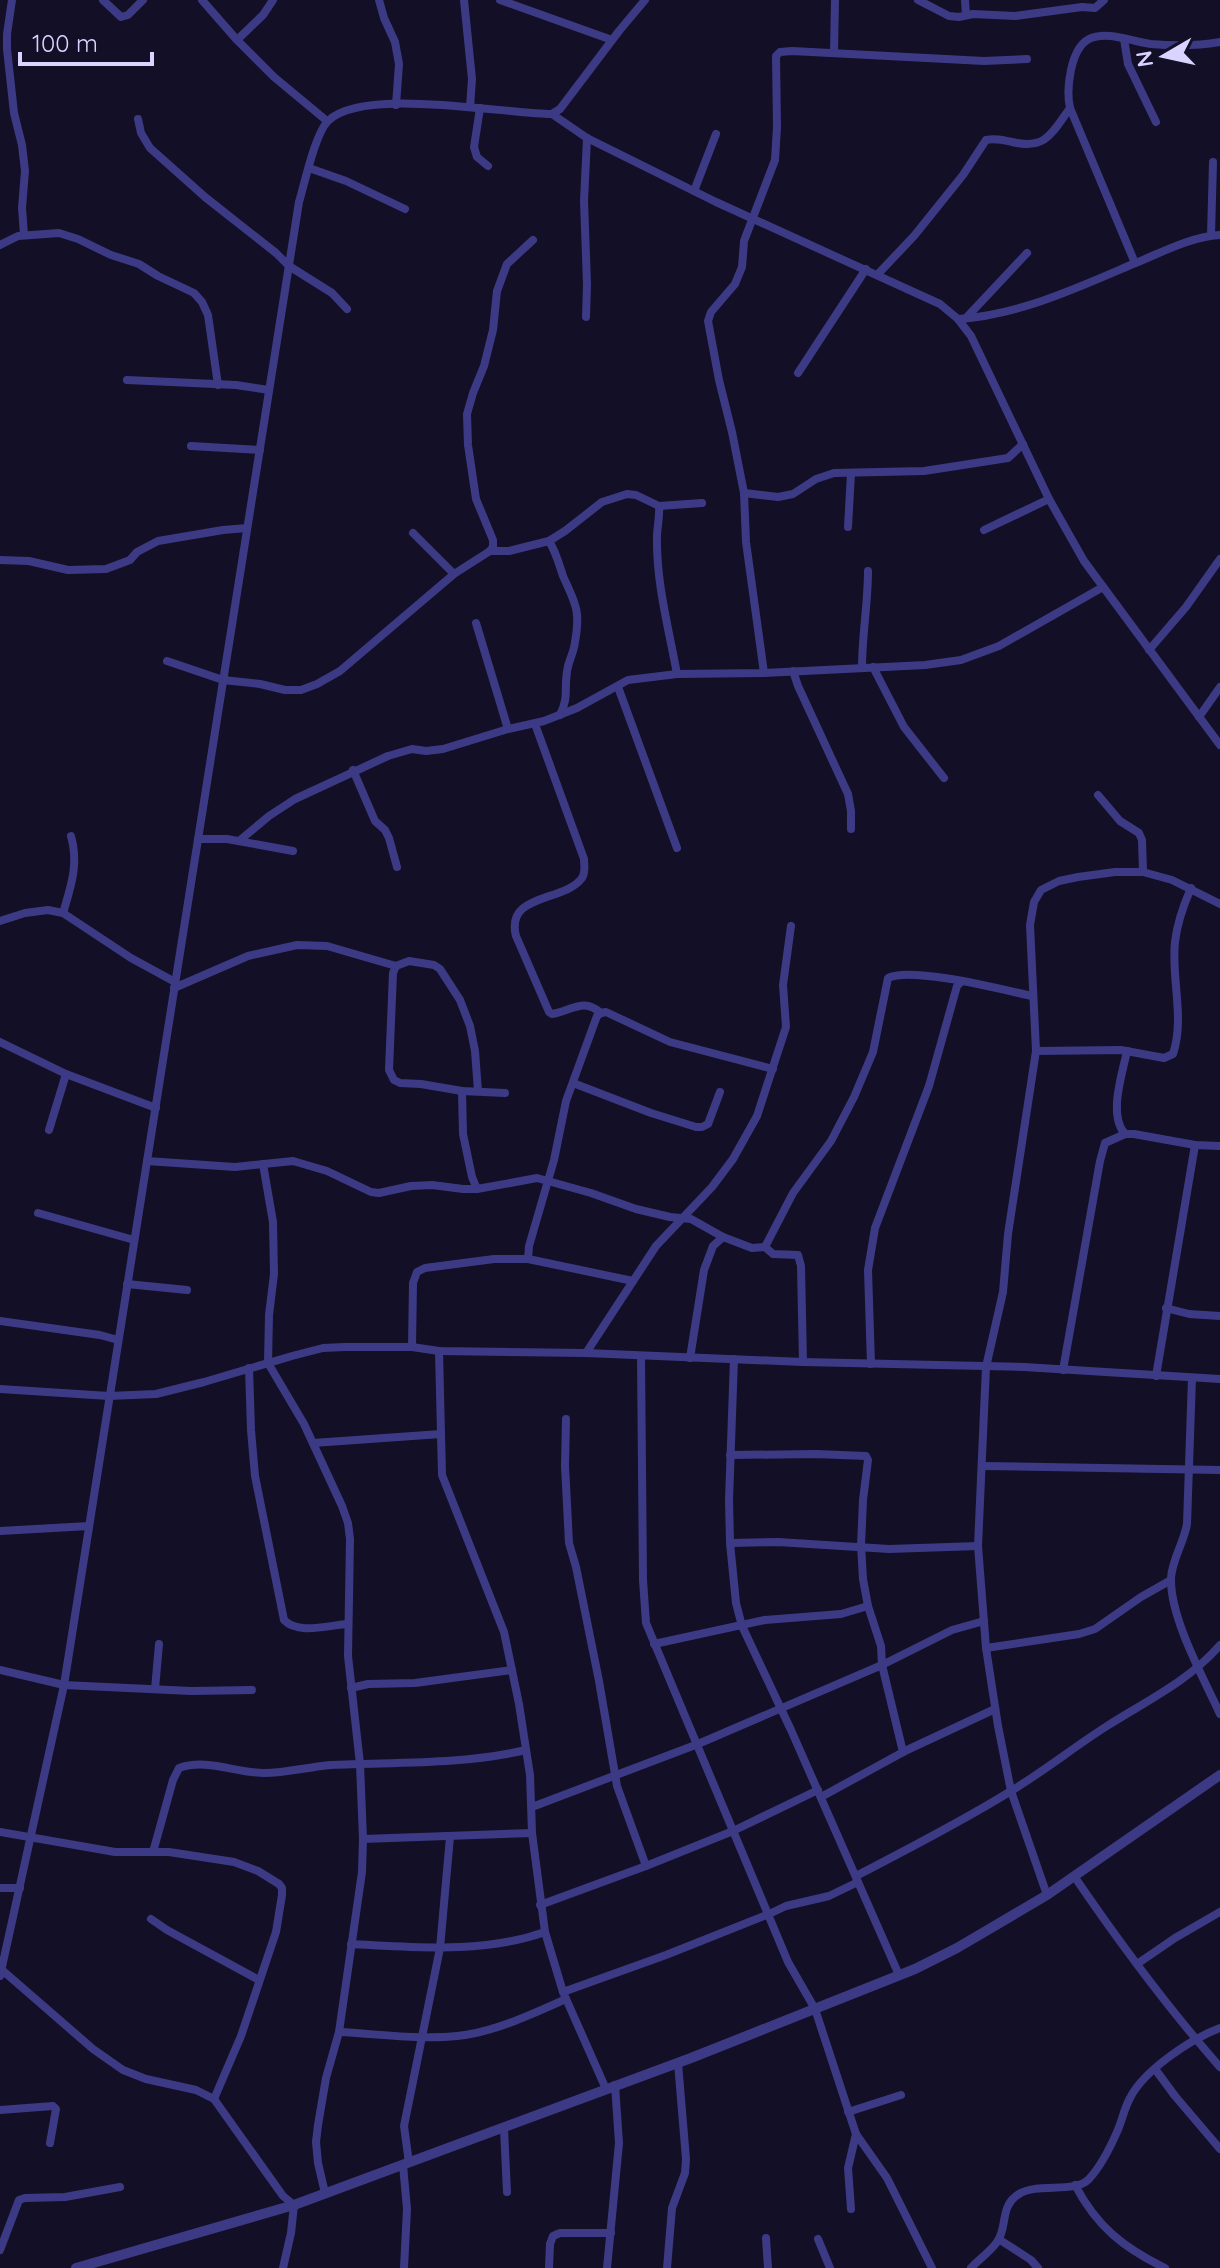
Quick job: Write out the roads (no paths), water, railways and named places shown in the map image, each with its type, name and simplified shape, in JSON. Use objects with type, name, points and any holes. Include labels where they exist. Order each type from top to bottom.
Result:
[{"type":"street","points":[[12,0],[7,49],[14,113],[25,171],[22,208],[24,235]]},
{"type":"street","points":[[103,0],[121,17],[128,15],[143,0]]},
{"type":"street","points":[[202,0],[274,77],[327,121]]},
{"type":"street","points":[[237,40],[263,15],[273,0]]},
{"type":"street","points":[[379,0],[395,42],[399,64],[396,105]]},
{"type":"street","points":[[464,0],[475,108],[474,147],[477,157],[488,166]]},
{"type":"street","points":[[500,0],[612,40]]},
{"type":"street","points":[[552,114],[560,109],[645,0]]},
{"type":"street","points":[[834,52],[835,0]]},
{"type":"street","points":[[918,0],[949,16],[1037,14],[1095,8],[1104,0]]},
{"type":"street","points":[[965,0],[966,15]]},
{"type":"street","points":[[1135,263],[1070,108],[1068,85],[1078,50],[1088,40],[1111,37],[1148,44],[1220,42]]},
{"type":"street","points":[[1124,39],[1128,64],[1156,122]]},
{"type":"street","points":[[764,673],[746,542],[744,493],[708,316],[735,284],[743,260],[744,241],[775,160],[776,56],[780,52],[834,52],[984,61],[1027,59]]},
{"type":"street","points":[[294,2205],[283,2196],[214,2099],[196,2090],[146,2079],[123,2070],[1,1973],[64,1685],[299,202],[319,134],[327,121],[340,112],[372,105],[437,104],[552,114],[587,138],[753,220],[878,274],[940,304],[961,318],[1049,499],[1084,561],[1220,745]]},
{"type":"street","points":[[878,274],[914,236],[963,175],[986,140],[994,138],[1021,144],[1045,141],[1070,108]]},
{"type":"street","points":[[138,119],[141,133],[150,148],[289,266],[332,293],[347,309]]},
{"type":"street","points":[[694,191],[716,134]]},
{"type":"street","points":[[586,317],[584,201],[587,138]]},
{"type":"street","points":[[961,318],[990,315],[1049,299],[1197,238],[1216,235],[1213,162]]},
{"type":"street","points":[[309,168],[346,181],[405,209]]},
{"type":"street","points":[[0,245],[24,235],[59,233],[139,264],[194,293],[208,315],[218,385]]},
{"type":"street","points":[[167,661],[223,680],[301,690],[340,671],[454,574],[490,551],[493,540],[476,499],[467,414],[484,366],[493,330],[497,291],[507,264],[533,240]]},
{"type":"street","points":[[961,318],[1027,253]]},
{"type":"street","points":[[798,373],[866,269]]},
{"type":"street","points":[[127,380],[269,390]]},
{"type":"street","points":[[744,493],[778,497],[793,494],[825,475],[924,471],[1008,458],[1023,444]]},
{"type":"street","points":[[191,446],[260,450]]},
{"type":"street","points":[[848,527],[851,473]]},
{"type":"street","points":[[490,551],[509,551],[549,541],[602,502],[627,494],[659,506],[702,503]]},
{"type":"street","points":[[984,530],[1049,499]]},
{"type":"street","points":[[659,506],[659,563],[677,674]]},
{"type":"street","points":[[0,560],[29,561],[68,570],[106,569],[130,560],[137,552],[158,541],[247,528]]},
{"type":"street","points":[[413,533],[454,574]]},
{"type":"street","points":[[549,541],[573,593],[578,624],[566,677],[566,704],[560,716]]},
{"type":"street","points":[[1149,650],[1186,607],[1220,559]]},
{"type":"street","points":[[862,668],[868,571]]},
{"type":"street","points":[[239,841],[295,799],[353,770],[412,749],[443,749],[560,716],[638,677],[862,668],[961,660],[999,646],[1103,587]]},
{"type":"street","points":[[476,623],[508,729]]},
{"type":"street","points":[[873,667],[904,727],[944,778]]},
{"type":"street","points":[[793,671],[848,794],[851,829]]},
{"type":"street","points":[[618,687],[677,848]]},
{"type":"street","points":[[1199,717],[1220,687]]},
{"type":"street","points":[[535,724],[570,815],[585,872],[573,886],[523,909],[514,917],[513,924],[549,1012],[559,1013],[592,1005],[601,1013]]},
{"type":"street","points":[[353,770],[375,821],[389,838],[397,867]]},
{"type":"street","points":[[1098,795],[1120,821],[1139,833],[1143,872]]},
{"type":"street","points":[[63,913],[75,873],[75,850],[71,836]]},
{"type":"street","points":[[198,839],[239,841],[293,851]]},
{"type":"street","points":[[1047,1895],[1011,1791],[986,1648],[978,1546],[986,1367],[1003,1292],[1008,1234],[1036,1051],[1030,925],[1034,902],[1041,890],[1059,881],[1115,872],[1143,872],[1172,880],[1220,904]]},
{"type":"street","points":[[1036,1051],[1127,1051],[1164,1058],[1171,1055],[1175,1049],[1178,1009],[1175,942],[1191,888]]},
{"type":"street","points":[[0,921],[48,910],[63,913],[175,985]]},
{"type":"street","points":[[586,1353],[656,1246],[712,1187],[733,1159],[757,1116],[786,1027],[783,985],[791,926]]},
{"type":"street","points":[[175,985],[248,956],[297,945],[327,946],[396,966],[409,961],[434,965],[450,983],[470,1026],[478,1091]]},
{"type":"street","points":[[396,966],[393,973],[389,1070],[394,1080],[462,1091],[505,1093]]},
{"type":"street","points":[[765,1247],[793,1193],[831,1141],[854,1097],[873,1052],[888,978],[896,975],[944,977],[1032,996]]},
{"type":"street","points":[[871,1364],[868,1270],[875,1228],[929,1086],[957,986],[961,982]]},
{"type":"street","points":[[528,1259],[566,1101],[597,1016],[606,1012],[670,1042],[773,1069]]},
{"type":"street","points":[[0,1042],[66,1074],[156,1108]]},
{"type":"street","points":[[1125,1134],[1120,1130],[1116,1116],[1127,1051]]},
{"type":"street","points":[[49,1130],[66,1074]]},
{"type":"street","points":[[573,1083],[696,1127],[708,1124],[720,1092]]},
{"type":"street","points":[[462,1091],[463,1134],[477,1189]]},
{"type":"street","points":[[1063,1370],[1103,1148],[1111,1139],[1125,1134],[1220,1146]]},
{"type":"street","points":[[1156,1376],[1195,1145]]},
{"type":"street","points":[[147,1161],[235,1167],[284,1161],[301,1163],[379,1193],[422,1185],[477,1189],[525,1179],[549,1180],[636,1209],[691,1219],[723,1237],[752,1248],[765,1247],[773,1254],[796,1254],[799,1257],[803,1362]]},
{"type":"street","points":[[263,1164],[274,1235],[268,1363],[313,1443],[348,1523],[350,1539],[348,1656],[360,1764],[362,1872],[339,2032],[326,2078],[316,2142],[325,2193]]},
{"type":"street","points":[[38,1213],[134,1240]]},
{"type":"street","points":[[690,1358],[704,1270],[713,1246],[723,1237]]},
{"type":"street","points":[[412,1347],[413,1283],[417,1272],[425,1268],[494,1259],[528,1259],[633,1281]]},
{"type":"street","points":[[127,1284],[187,1290]]},
{"type":"street","points":[[1166,1308],[1189,1314],[1220,1316]]},
{"type":"street","points":[[0,1321],[118,1340]]},
{"type":"street","points":[[0,1389],[109,1396],[156,1394],[323,1348],[412,1347],[439,1351],[1024,1367],[1220,1379]]},
{"type":"street","points":[[439,1351],[442,1475],[504,1632],[526,1750],[532,1833],[545,1932],[564,1995],[610,2087],[619,2143],[607,2268]]},
{"type":"street","points":[[641,1356],[643,1603],[646,1623],[788,1962],[815,2009],[856,2134],[887,2178],[932,2268]]},
{"type":"street","points":[[734,1359],[730,1543],[736,1603],[742,1626],[782,1709],[899,1975]]},
{"type":"street","points":[[249,1368],[255,1476],[284,1620],[290,1626],[299,1628],[348,1624]]},
{"type":"street","points":[[1192,1378],[1185,1537],[1172,1568],[1171,1580],[1182,1627],[1220,1714]]},
{"type":"street","points":[[566,1419],[565,1479],[569,1543],[620,1798],[646,1866]]},
{"type":"street","points":[[313,1443],[441,1434]]},
{"type":"street","points":[[730,1455],[866,1456],[861,1545],[868,1606],[881,1646],[882,1665],[903,1752]]},
{"type":"street","points":[[982,1466],[1220,1470]]},
{"type":"street","points":[[0,1531],[89,1526]]},
{"type":"street","points":[[730,1543],[861,1545],[889,1549],[978,1546]]},
{"type":"street","points":[[986,1648],[1095,1629],[1171,1580]]},
{"type":"street","points":[[654,1644],[765,1620],[841,1614],[868,1606]]},
{"type":"street","points":[[532,1807],[698,1744],[882,1665],[952,1630],[984,1621]]},
{"type":"street","points":[[155,1689],[159,1644]]},
{"type":"street","points":[[339,2032],[467,2035],[496,2028],[564,1995],[790,1904],[840,1892],[857,1879],[1011,1791],[1199,1667],[1220,1645]]},
{"type":"street","points":[[0,1670],[64,1685],[252,1690]]},
{"type":"street","points":[[351,1688],[512,1670]]},
{"type":"street","points":[[540,1905],[733,1831],[995,1709]]},
{"type":"street","points":[[153,1852],[179,1768],[196,1764],[268,1773],[326,1766],[467,1761],[526,1750]]},
{"type":"street","points":[[76,2268],[294,2205],[678,2063],[899,1975],[957,1948],[1047,1895],[1220,1775]]},
{"type":"street","points":[[0,1832],[115,1852],[189,1854],[234,1862],[258,1871],[279,1884],[282,1895],[276,1932],[241,2036],[214,2099]]},
{"type":"street","points":[[363,1839],[532,1833]]},
{"type":"street","points":[[404,2268],[407,2209],[404,2126],[440,1948],[450,1837]]},
{"type":"street","points":[[1074,1876],[1115,1936],[1220,2067]]},
{"type":"street","points":[[0,1888],[20,1888]]},
{"type":"street","points":[[1137,1964],[1220,1912]]},
{"type":"street","points":[[151,1919],[259,1980]]},
{"type":"street","points":[[351,1944],[440,1948],[511,1941],[545,1932]]},
{"type":"street","points":[[971,2268],[1000,2240],[1004,2216],[1015,2197],[1037,2188],[1075,2185],[1088,2180],[1119,2130],[1131,2096],[1140,2082],[1195,2039],[1220,2028]]},
{"type":"street","points":[[667,2268],[672,2208],[685,2173],[686,2159],[678,2063]]},
{"type":"street","points":[[1155,2069],[1220,2149]]},
{"type":"street","points":[[848,2112],[901,2095]]},
{"type":"street","points":[[0,2110],[53,2106],[56,2109],[50,2143]]},
{"type":"street","points":[[504,2129],[507,2192]]},
{"type":"street","points":[[851,2209],[849,2159],[856,2134]]},
{"type":"street","points":[[1075,2185],[1094,2216],[1112,2235],[1132,2252],[1165,2268]]},
{"type":"street","points":[[0,2250],[19,2200],[65,2197],[120,2187]]},
{"type":"street","points":[[283,2268],[294,2205]]},
{"type":"street","points":[[549,2268],[553,2236],[560,2233],[611,2233]]},
{"type":"street","points":[[766,2238],[768,2268]]},
{"type":"street","points":[[818,2239],[830,2268]]},
{"type":"street","points":[[1000,2240],[1038,2268]]}]
